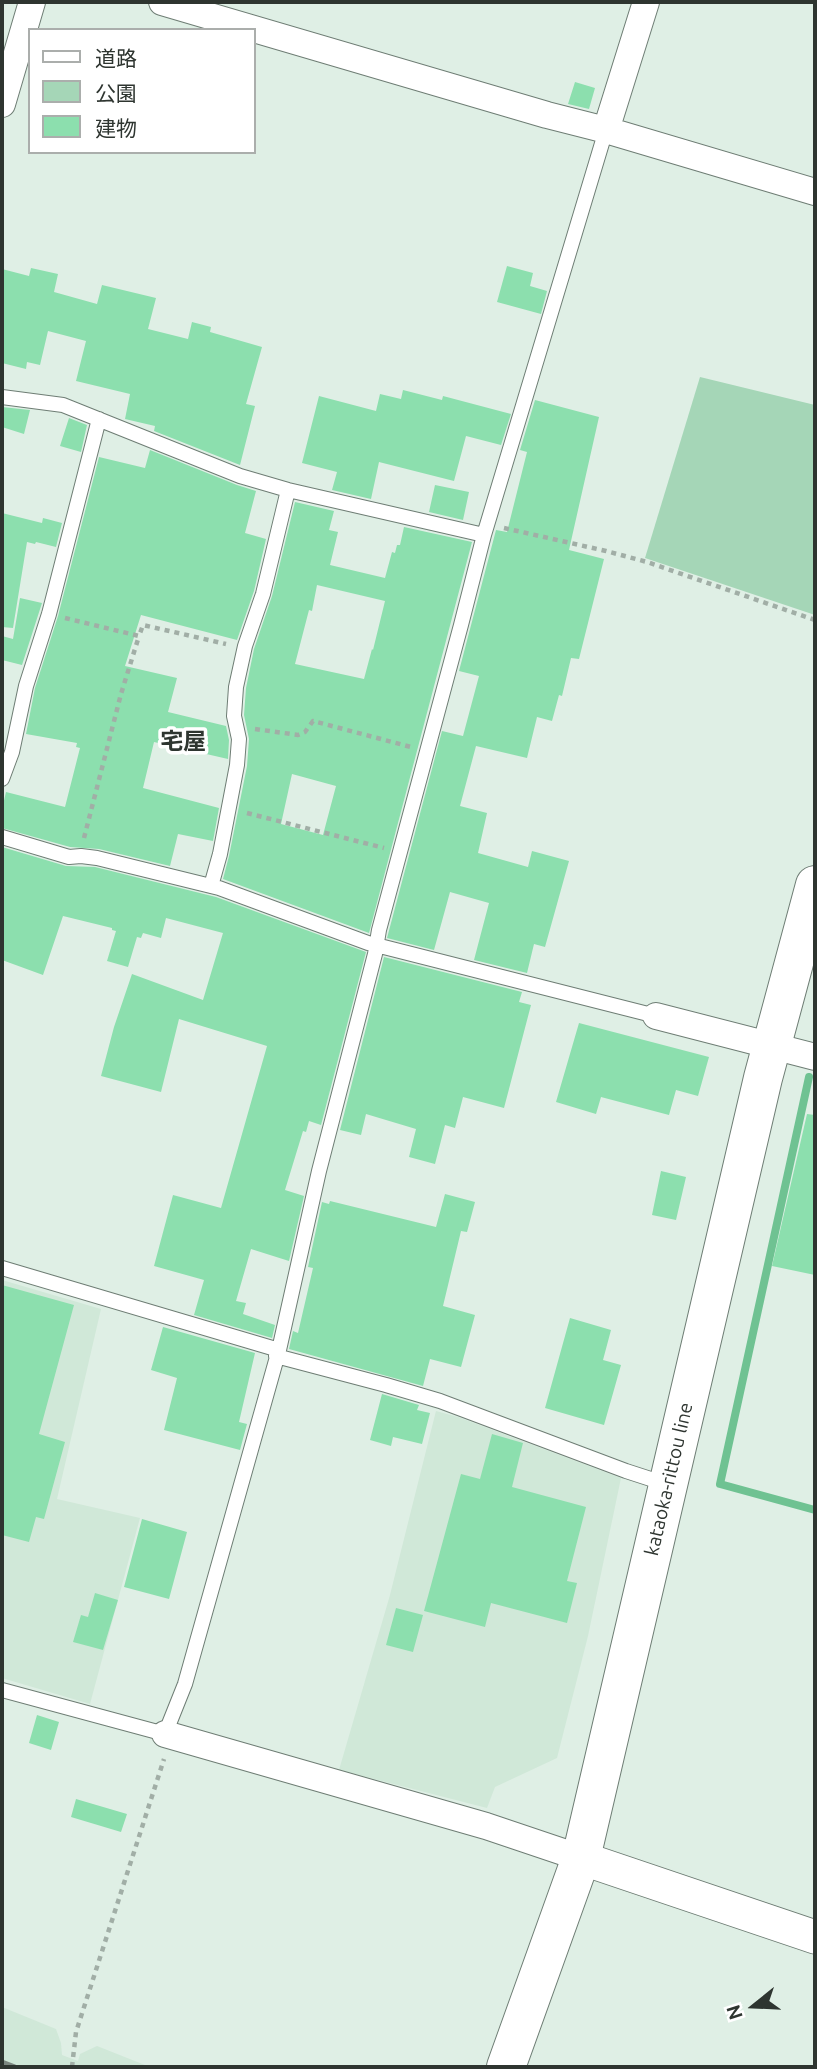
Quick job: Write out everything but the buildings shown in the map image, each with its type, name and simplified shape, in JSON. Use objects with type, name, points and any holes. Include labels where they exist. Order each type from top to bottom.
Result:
[{"type":"main road","name":"kataoka-rittou line","points":[[506,2067],[580,1858],[771,1045],[815,885]]},
{"type":"street","points":[[2,104],[32,2]]},
{"type":"street","points":[[162,2],[251,28]]},
{"type":"street","points":[[606,130],[646,2]]},
{"type":"street","points":[[256,30],[815,192]]},
{"type":"street","points":[[656,1016],[815,1057]]},
{"type":"street","points":[[165,1734],[486,1826],[815,1937]]},
{"type":"lane","points":[[2,1690],[165,1734],[185,1684],[277,1353],[379,930],[485,529],[606,130]]},
{"type":"lane","points":[[2,397],[63,405],[240,476],[288,490],[485,529]]},
{"type":"lane","points":[[2,779],[12,752],[26,686],[49,614],[99,419]]},
{"type":"lane","points":[[211,886],[237,765],[239,739],[234,716],[236,687],[244,648],[263,594],[288,490]]},
{"type":"lane","points":[[2,837],[42,851],[69,857],[85,856],[211,886],[377,945],[656,1016]]},
{"type":"lane","points":[[2,1268],[440,1401],[667,1485]]},
{"type":"path","points":[[485,529],[606,551],[647,562],[815,620]]},
{"type":"path","points":[[49,614],[139,636]]},
{"type":"path","points":[[85,856],[84,837],[142,625],[244,648]]},
{"type":"path","points":[[236,727],[298,735],[305,732],[313,721],[427,752]]},
{"type":"path","points":[[229,809],[399,852]]},
{"type":"path","points":[[72,2067],[76,2032],[166,1751],[165,1734]]},
{"type":"shaded area","points":[[2,1280],[101,1309],[57,1499],[140,1518],[90,1704],[2,1678]]},
{"type":"shaded area","points":[[436,1411],[621,1478],[588,1636],[557,1758],[495,1787],[487,1808],[339,1770],[390,1595]]},
{"type":"shaded area","points":[[2,2007],[56,2029],[62,2055],[78,2061],[80,2054],[97,2046],[150,2067],[2,2067]]},
{"type":"green space","points":[[700,377],[815,405],[815,615],[645,558]]},
{"type":"waterway","points":[[809,1077],[720,1484],[815,1510]]},
{"type":"railway","points":[[2,2062],[15,2067]]},
{"type":"district","name":"宅屋","points":[[183,741]]}]
